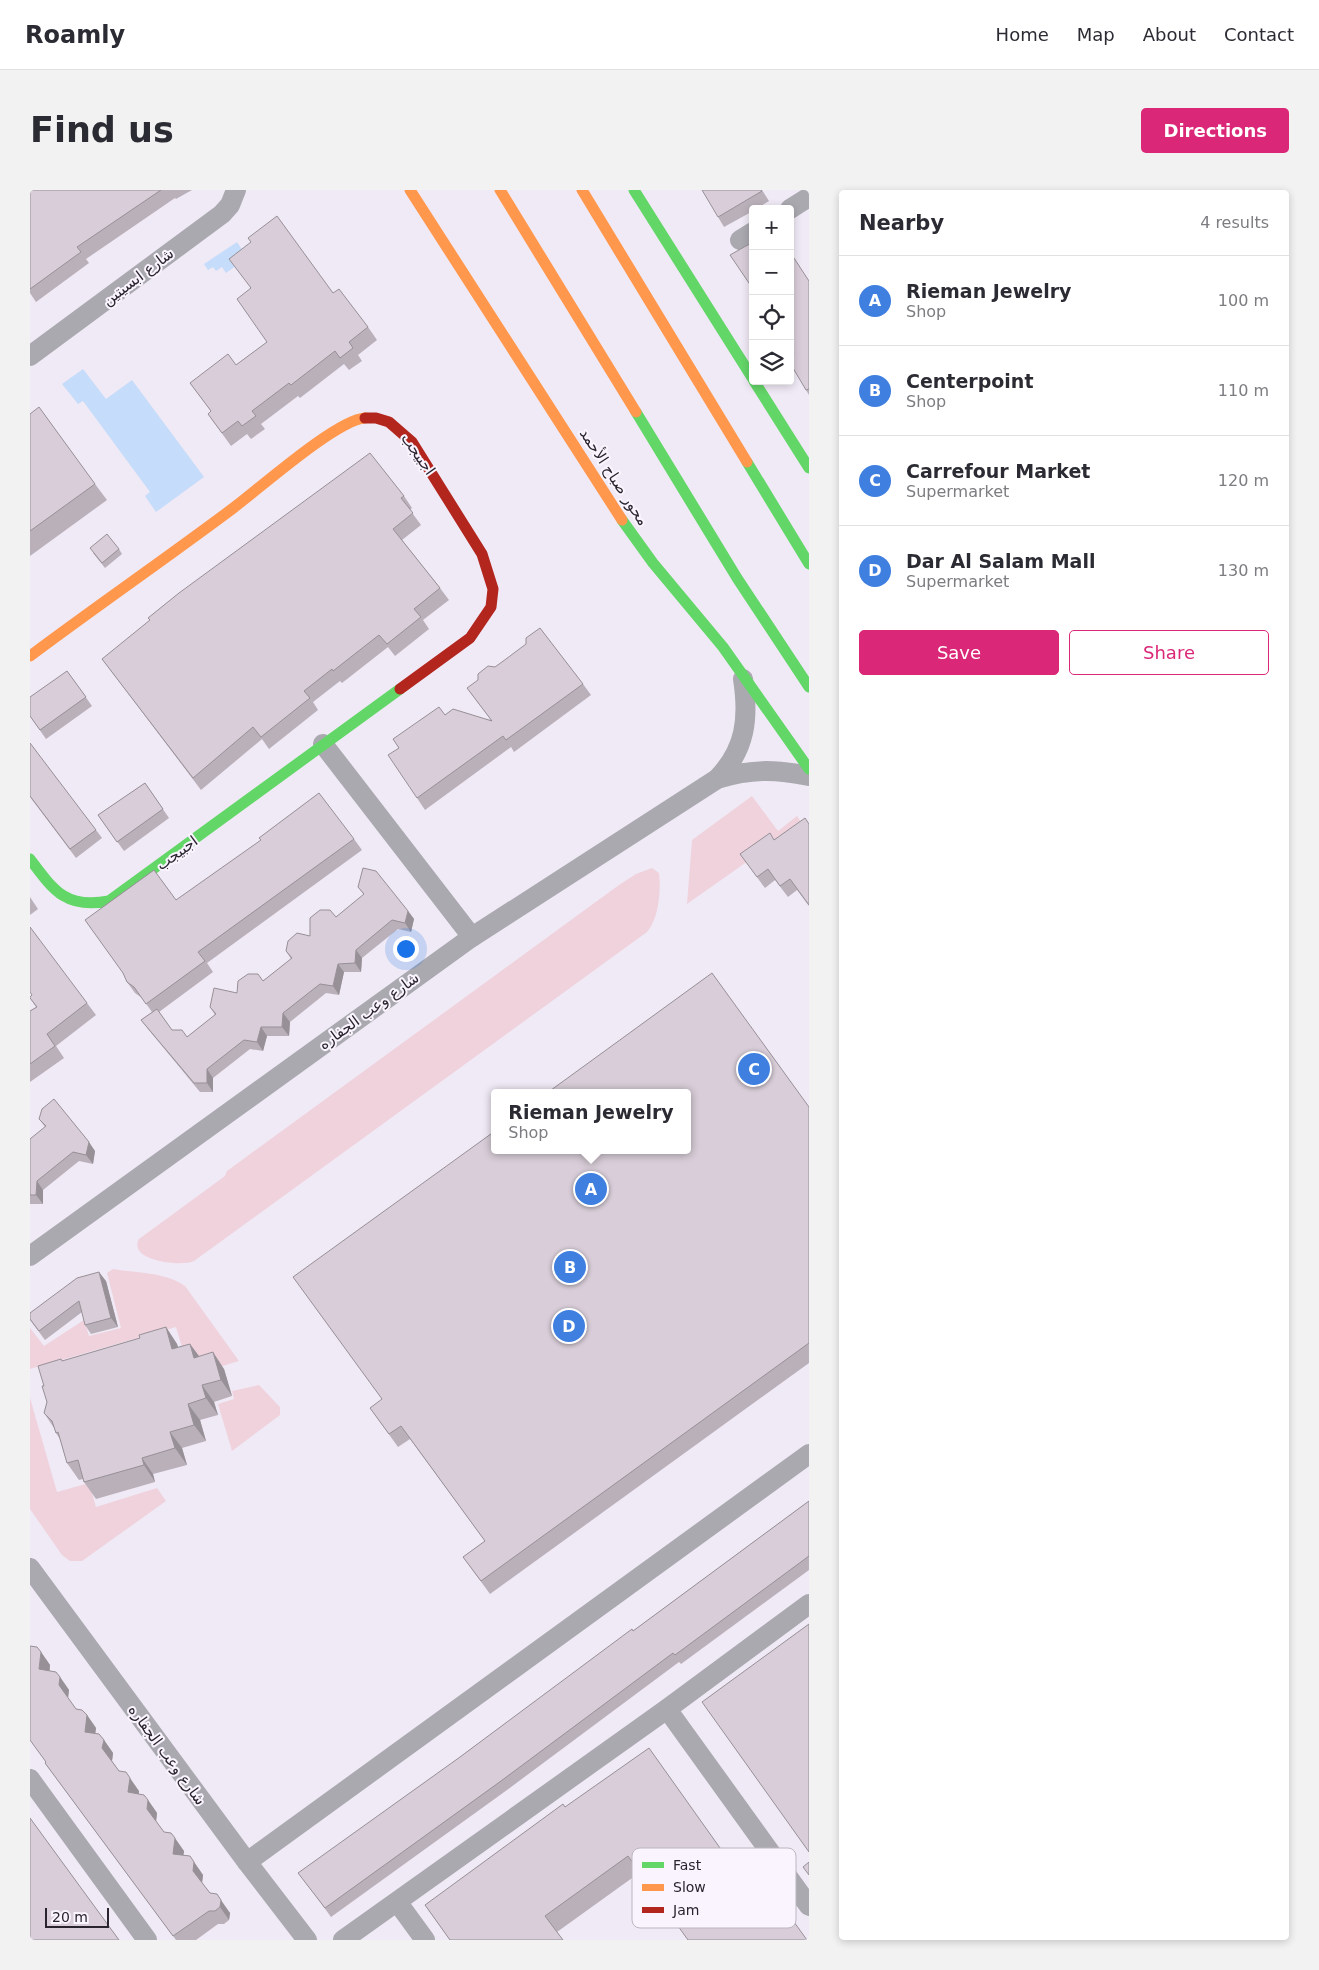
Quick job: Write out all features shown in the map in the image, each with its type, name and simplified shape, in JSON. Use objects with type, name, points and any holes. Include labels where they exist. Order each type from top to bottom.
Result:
[{"type":"main road","name":"محور صباح الأحمد","points":[[410,190],[623,521],[654,563],[724,647],[809,769]]},
{"type":"main road","points":[[500,190],[737,578],[809,687]]},
{"type":"main road","points":[[582,190],[809,564]]},
{"type":"main road","points":[[634,190],[749,374]]},
{"type":"main road","points":[[756,385],[809,468]]},
{"type":"main road","name":"اجبيجب","points":[[30,656],[346,424],[359,418],[375,416],[401,429],[412,442],[482,554],[490,573],[492,601],[490,611],[470,638],[109,901],[85,905],[72,902],[47,882],[30,858]]},
{"type":"street","name":"شارع ابسيتين","points":[[32,351],[222,214],[230,205],[236,190]]},
{"type":"street","points":[[794,206],[809,197]]},
{"type":"street","name":"شارع وعب الجفاره","points":[[30,1256],[472,937],[717,779],[730,765],[739,748],[745,726],[747,706],[743,674]]},
{"type":"street","points":[[323,744],[472,937]]},
{"type":"street","name":"شارع وعب الجفاره","points":[[717,779],[741,772],[762,770],[809,776]]},
{"type":"street","points":[[247,1862],[809,1454]]},
{"type":"street","name":"شارع وعب الجفاره","points":[[30,1568],[247,1862],[307,1940]]},
{"type":"street","points":[[343,1940],[398,1903],[809,1604]]},
{"type":"street","points":[[667,1709],[767,1848]]},
{"type":"street","points":[[30,1779],[147,1940]]},
{"type":"street","points":[[796,1888],[809,1906]]},
{"type":"street","points":[[398,1903],[425,1940]]},
{"type":"shaded area","points":[[752,796],[778,831],[797,816],[805,828],[778,840],[687,904],[692,840]]},
{"type":"shaded area","points":[[652,868],[659,873],[660,888],[657,912],[647,932],[194,1261],[188,1263],[168,1262],[148,1257],[141,1253],[137,1247],[139,1239],[225,1176],[227,1171],[619,885],[636,874]]},
{"type":"shaded area","points":[[113,1269],[169,1278],[185,1286],[239,1361],[209,1370],[186,1361],[176,1327],[30,1369],[30,1328],[44,1346],[84,1320],[89,1336],[121,1328],[107,1273]]},
{"type":"shaded area","points":[[259,1385],[280,1407],[280,1415],[232,1451],[218,1404],[234,1399],[232,1391]]},
{"type":"shaded area","points":[[30,1398],[57,1492],[89,1483],[96,1507],[157,1488],[166,1501],[82,1561],[70,1561],[62,1555],[30,1509]]},
{"type":"water","points":[[237,242],[245,254],[237,265],[226,273],[222,267],[216,271],[213,267],[208,270],[204,264]]},
{"type":"water","points":[[83,369],[106,399],[132,380],[204,477],[156,512],[145,496],[150,492],[83,401],[78,404],[62,384]]},
{"type":"building","points":[[30,190],[161,190],[77,247],[81,252],[30,289]]},
{"type":"building","points":[[702,190],[761,190],[762,191],[718,217]]},
{"type":"building","points":[[277,216],[333,293],[339,289],[368,327],[349,342],[353,348],[340,358],[335,351],[291,385],[289,383],[252,411],[256,416],[242,426],[238,421],[222,433],[208,414],[211,411],[190,383],[228,354],[236,365],[267,342],[237,299],[251,288],[229,259],[251,242],[248,238]]},
{"type":"building","points":[[749,244],[749,283],[730,255]]},
{"type":"building","points":[[794,258],[809,281],[809,389],[806,390],[794,370]]},
{"type":"building","points":[[39,407],[95,484],[30,531],[30,414]]},
{"type":"building","points":[[370,453],[404,496],[401,498],[413,513],[393,529],[440,588],[414,609],[421,617],[387,644],[379,635],[304,691],[310,698],[261,737],[253,727],[193,778],[102,659],[150,620],[148,618],[179,593]]},
{"type":"building","points":[[107,534],[119,549],[102,563],[90,548]]},
{"type":"building","points":[[540,628],[583,684],[506,740],[503,736],[417,798],[388,755],[399,748],[393,739],[439,707],[445,715],[453,709],[492,721],[467,688],[478,680],[478,674],[488,666],[495,667],[506,659],[526,644],[526,638]]},
{"type":"building","points":[[67,671],[86,697],[40,730],[30,716],[30,697]]},
{"type":"building","points":[[30,743],[96,830],[70,849],[30,796]]},
{"type":"building","points":[[145,783],[163,809],[117,842],[98,815]]},
{"type":"building","points":[[319,793],[354,839],[198,952],[205,961],[146,1004],[134,987],[127,982],[123,973],[85,920],[154,870],[176,900],[261,840],[259,838]]},
{"type":"building","points":[[805,818],[809,824],[809,905],[790,879],[780,886],[768,869],[757,877],[740,854],[770,833],[774,840]]},
{"type":"building","points":[[363,868],[376,871],[408,911],[405,923],[392,920],[356,950],[355,963],[338,964],[333,986],[320,984],[283,1013],[282,1027],[261,1027],[257,1042],[244,1040],[207,1069],[207,1083],[194,1083],[141,1020],[157,1009],[172,1030],[182,1030],[187,1037],[216,1014],[210,1007],[214,988],[237,993],[238,981],[248,974],[258,974],[263,981],[292,958],[286,951],[288,941],[297,933],[310,936],[310,918],[320,910],[330,910],[336,917],[364,894],[358,887]]},
{"type":"building","points":[[30,927],[87,1003],[47,1034],[55,1046],[30,1064],[30,1011],[37,1007],[30,998],[32,995],[30,992]]},
{"type":"building","points":[[712,973],[809,1107],[809,1343],[481,1581],[463,1557],[485,1541],[401,1426],[389,1434],[370,1408],[382,1399],[293,1277],[491,1134],[491,1154],[691,1154],[691,1089],[552,1089]]},
{"type":"building","points":[[54,1099],[89,1142],[86,1155],[73,1152],[37,1181],[36,1195],[30,1195],[30,1139],[46,1126],[39,1119],[42,1109]]},
{"type":"building","points":[[99,1272],[111,1318],[85,1325],[79,1301],[39,1331],[30,1319],[30,1313],[77,1278]]},
{"type":"building","points":[[166,1327],[172,1349],[190,1344],[194,1358],[213,1352],[221,1380],[202,1385],[206,1398],[188,1404],[194,1425],[170,1432],[175,1448],[142,1458],[144,1465],[84,1482],[78,1460],[67,1463],[58,1432],[56,1433],[52,1421],[44,1413],[47,1402],[38,1366],[61,1359],[62,1361],[140,1338],[139,1335]]},
{"type":"building","points":[[809,1501],[809,1556],[675,1655],[673,1653],[501,1781],[325,1908],[298,1873],[460,1757]]},
{"type":"building","points":[[809,1624],[809,1852],[702,1702]]},
{"type":"building","points":[[30,1646],[37,1647],[41,1652],[39,1669],[56,1672],[60,1677],[59,1685],[76,1709],[82,1710],[87,1715],[85,1732],[99,1734],[104,1740],[102,1748],[119,1771],[126,1772],[130,1778],[128,1792],[144,1795],[148,1800],[147,1809],[164,1832],[171,1833],[175,1838],[173,1854],[190,1856],[194,1862],[193,1871],[210,1893],[217,1894],[221,1900],[220,1907],[215,1911],[209,1911],[173,1936],[30,1740]]},
{"type":"building","points":[[649,1748],[720,1848],[632,1848],[632,1862],[628,1856],[545,1916],[563,1940],[450,1940],[425,1905],[563,1804],[565,1807]]},
{"type":"building","points":[[30,1818],[119,1940],[30,1940]]},
{"type":"building","points":[[809,1862],[809,1875],[803,1867]]},
{"type":"building","points":[[796,1925],[807,1940],[688,1940],[679,1928],[796,1928]]},
{"type":"traffic: fast","points":[[634,190],[749,373]]},
{"type":"traffic: fast","points":[[757,385],[809,468]]},
{"type":"traffic: fast","points":[[636,412],[737,578],[809,687]]},
{"type":"traffic: fast","points":[[747,462],[809,564]]},
{"type":"traffic: fast","points":[[622,520],[653,563],[723,647],[809,769]]},
{"type":"traffic: fast","points":[[30,859],[46,880],[62,895],[71,900],[94,903],[109,901],[400,689]]},
{"type":"traffic: slow","points":[[410,190],[622,520]]},
{"type":"traffic: slow","points":[[500,190],[636,412]]},
{"type":"traffic: slow","points":[[582,190],[747,462]]},
{"type":"traffic: slow","points":[[30,656],[232,509],[317,442],[336,430],[365,418]]},
{"type":"traffic: jam","points":[[365,418],[376,418],[389,422],[412,442],[482,554],[493,589],[491,607],[470,638],[400,689]]},
{"type":"place","name":"Carrefour Market","points":[[754,1069]]},
{"type":"place","name":"Rieman Jewelry","points":[[591,1189]]},
{"type":"place","name":"Centerpoint","points":[[570,1267]]},
{"type":"place","name":"Dar Al Salam Mall","points":[[569,1326]]}]
